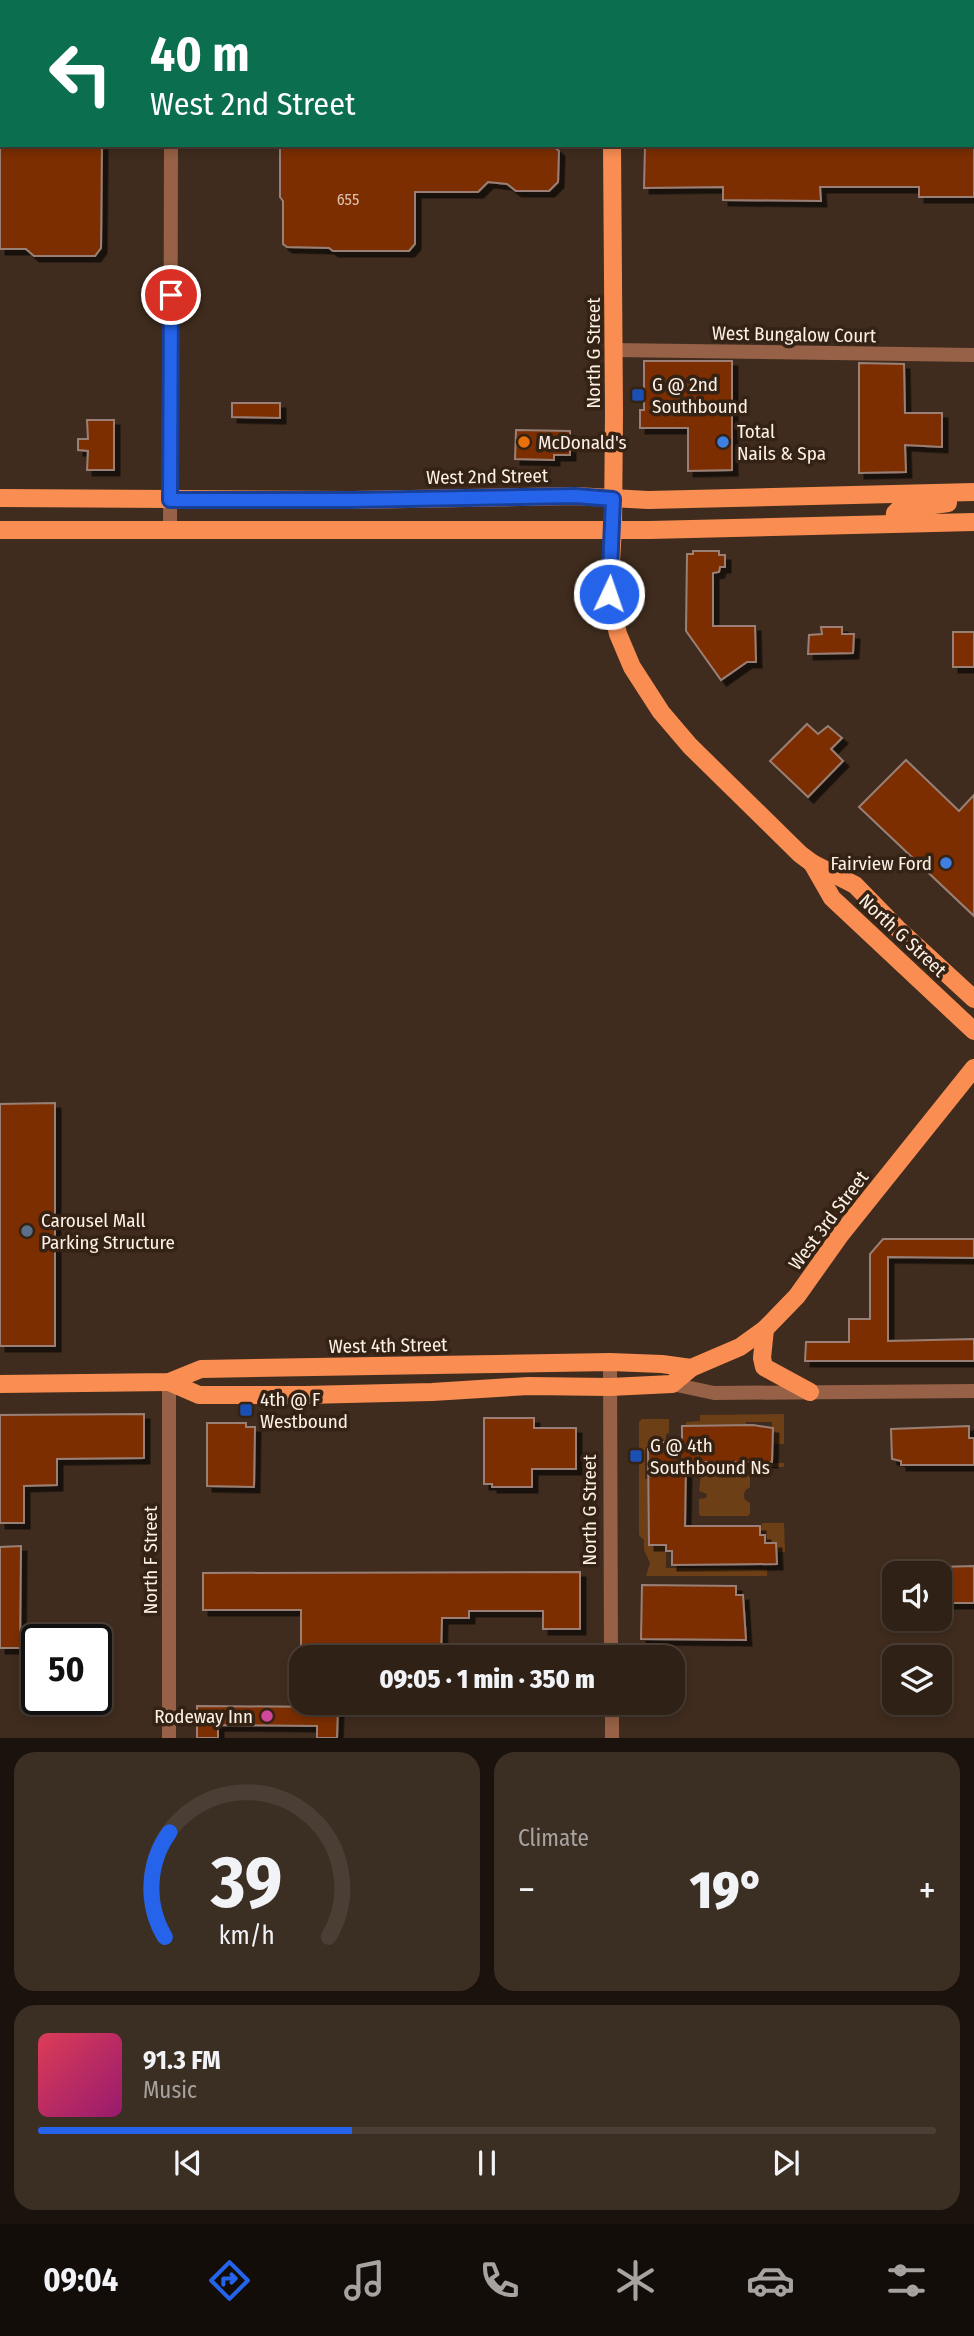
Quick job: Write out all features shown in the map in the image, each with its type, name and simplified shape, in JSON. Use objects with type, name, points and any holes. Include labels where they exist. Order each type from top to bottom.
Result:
[{"type":"main road","name":"North G Street","points":[[612,147],[613,528],[609,594],[618,634],[632,667],[661,712],[690,746],[812,863],[832,898],[974,1031]]},
{"type":"main road","name":"West 2nd Street","points":[[0,498],[352,500],[575,496],[648,500],[974,492]]},
{"type":"main road","points":[[894,522],[898,510],[963,500],[974,492]]},
{"type":"main road","points":[[0,530],[650,530],[974,522]]},
{"type":"main road","name":"North G Street","points":[[812,863],[855,885],[974,999]]},
{"type":"main road","name":"West 3rd Street","points":[[672,1384],[691,1368],[740,1347],[765,1329],[797,1296],[841,1234],[974,1068]]},
{"type":"main road","points":[[765,1329],[762,1358],[764,1367],[810,1392]]},
{"type":"main road","points":[[610,1362],[691,1368]]},
{"type":"main road","name":"West 4th Street","points":[[0,1384],[169,1382],[201,1370],[610,1362]]},
{"type":"main road","name":"West 4th Street","points":[[169,1382],[199,1395],[432,1392],[528,1386],[610,1387]]},
{"type":"main road","points":[[610,1387],[672,1384]]},
{"type":"street","points":[[170,530],[171,147]]},
{"type":"street","name":"West Bungalow Court","points":[[614,350],[974,355]]},
{"type":"street","name":"North G Street","points":[[610,1362],[611,1645]]},
{"type":"street","name":"North F Street","points":[[169,1382],[169,1738]]},
{"type":"street","points":[[672,1384],[714,1393],[974,1391]]},
{"type":"street","points":[[612,1715],[612,1738]]},
{"type":"shaded area","points":[[784,1414],[784,1444],[772,1444],[772,1422],[746,1422],[746,1426],[686,1426],[686,1422],[700,1421],[700,1415]]},
{"type":"shaded area","points":[[642,1419],[669,1419],[666,1442],[662,1447],[646,1447],[645,1451],[645,1479],[649,1479],[650,1545],[666,1545],[666,1568],[767,1569],[767,1576],[646,1576],[650,1563],[644,1550],[644,1540],[639,1535],[639,1422]]},
{"type":"shaded area","points":[[784,1463],[784,1467],[750,1467],[749,1471],[700,1471],[700,1464]]},
{"type":"shaded area","points":[[701,1474],[748,1474],[750,1487],[744,1496],[750,1503],[750,1514],[701,1516],[699,1499],[706,1498],[707,1494],[699,1491]]},
{"type":"shaded area","points":[[762,1523],[784,1523],[785,1552],[777,1552],[776,1543],[765,1543],[765,1535],[760,1535]]},
{"type":"building","points":[[0,147],[102,147],[101,248],[95,256],[34,256],[26,249],[0,249]]},
{"type":"building","points":[[280,147],[554,147],[559,151],[558,182],[549,191],[516,191],[507,184],[488,182],[478,192],[415,192],[415,244],[409,251],[333,251],[329,248],[287,247],[283,244],[283,201],[280,197]]},
{"type":"building","points":[[645,147],[974,147],[974,197],[919,197],[919,187],[820,187],[821,201],[723,200],[723,187],[644,188]]},
{"type":"building","points":[[644,361],[732,361],[732,470],[688,471],[688,428],[640,428],[640,410],[644,410]]},
{"type":"building","points":[[859,363],[904,364],[905,413],[942,413],[942,447],[905,445],[906,472],[859,473]]},
{"type":"building","points":[[232,403],[280,403],[280,418],[232,417]]},
{"type":"building","points":[[87,420],[114,420],[114,470],[87,470],[88,451],[78,450],[78,439],[88,439]]},
{"type":"building","points":[[516,430],[570,431],[570,455],[554,455],[554,460],[515,459]]},
{"type":"building","points":[[693,551],[719,551],[719,555],[725,555],[725,567],[720,567],[719,572],[713,573],[713,626],[755,626],[756,662],[747,662],[721,680],[686,631],[687,554],[693,554]]},
{"type":"building","points":[[821,627],[842,627],[842,634],[854,634],[853,653],[808,654],[809,635],[822,634]]},
{"type":"building","points":[[953,632],[974,632],[974,667],[953,667]]},
{"type":"building","points":[[807,724],[818,734],[828,726],[842,738],[831,749],[843,761],[808,797],[770,761]]},
{"type":"building","name":"Fairview Ford","points":[[906,760],[959,811],[974,795],[974,916],[859,807]]},
{"type":"building","name":"Carousel Mall Parking Structure","points":[[55,1103],[55,1346],[0,1346],[0,1104]]},
{"type":"building","points":[[883,1239],[974,1239],[974,1258],[888,1257],[888,1341],[974,1339],[974,1361],[805,1361],[806,1342],[849,1342],[849,1319],[870,1319],[870,1254]]},
{"type":"building","points":[[144,1414],[144,1458],[57,1459],[57,1485],[24,1486],[24,1523],[0,1523],[0,1415]]},
{"type":"building","points":[[484,1418],[534,1418],[534,1428],[576,1428],[576,1469],[532,1469],[532,1487],[492,1487],[492,1484],[484,1484]]},
{"type":"building","points":[[207,1423],[246,1423],[246,1427],[255,1427],[254,1487],[207,1486]]},
{"type":"building","points":[[753,1425],[773,1428],[772,1462],[686,1462],[685,1526],[760,1526],[760,1535],[765,1535],[765,1543],[776,1543],[777,1564],[672,1565],[672,1551],[666,1551],[666,1545],[649,1545],[648,1449],[662,1448],[662,1442],[682,1442],[682,1426]]},
{"type":"building","points":[[969,1426],[969,1438],[974,1438],[974,1465],[901,1465],[901,1461],[892,1459],[891,1429]]},
{"type":"building","points":[[21,1546],[20,1648],[0,1648],[0,1547]]},
{"type":"building","points":[[974,1566],[974,1603],[952,1603],[952,1567]]},
{"type":"building","points":[[580,1572],[580,1629],[543,1629],[543,1611],[469,1611],[469,1618],[442,1618],[441,1645],[301,1645],[301,1610],[203,1610],[203,1573]]},
{"type":"building","points":[[642,1585],[736,1586],[736,1595],[743,1595],[746,1640],[641,1639]]},
{"type":"building","name":"Rodeway Inn","points":[[197,1706],[289,1707],[289,1715],[338,1715],[337,1738],[317,1738],[317,1726],[218,1725],[218,1738],[197,1738]]},
{"type":"place","name":"G @ 2nd Southbound","points":[[638,395]]},
{"type":"place","name":"McDonald's","points":[[524,442]]},
{"type":"place","name":"Total Nails & Spa","points":[[723,442]]},
{"type":"place","name":"Fairview Ford","points":[[946,863]]},
{"type":"place","name":"Carousel Mall Parking Structure","points":[[27,1231]]},
{"type":"place","name":"4th @ F Westbound","points":[[246,1410]]},
{"type":"place","name":"G @ 4th Southbound Ns","points":[[636,1456]]},
{"type":"place","name":"Rodeway Inn","points":[[267,1716]]},
{"type":"route","points":[[171,295],[170,500],[575,496],[613,499],[609,594]]}]
